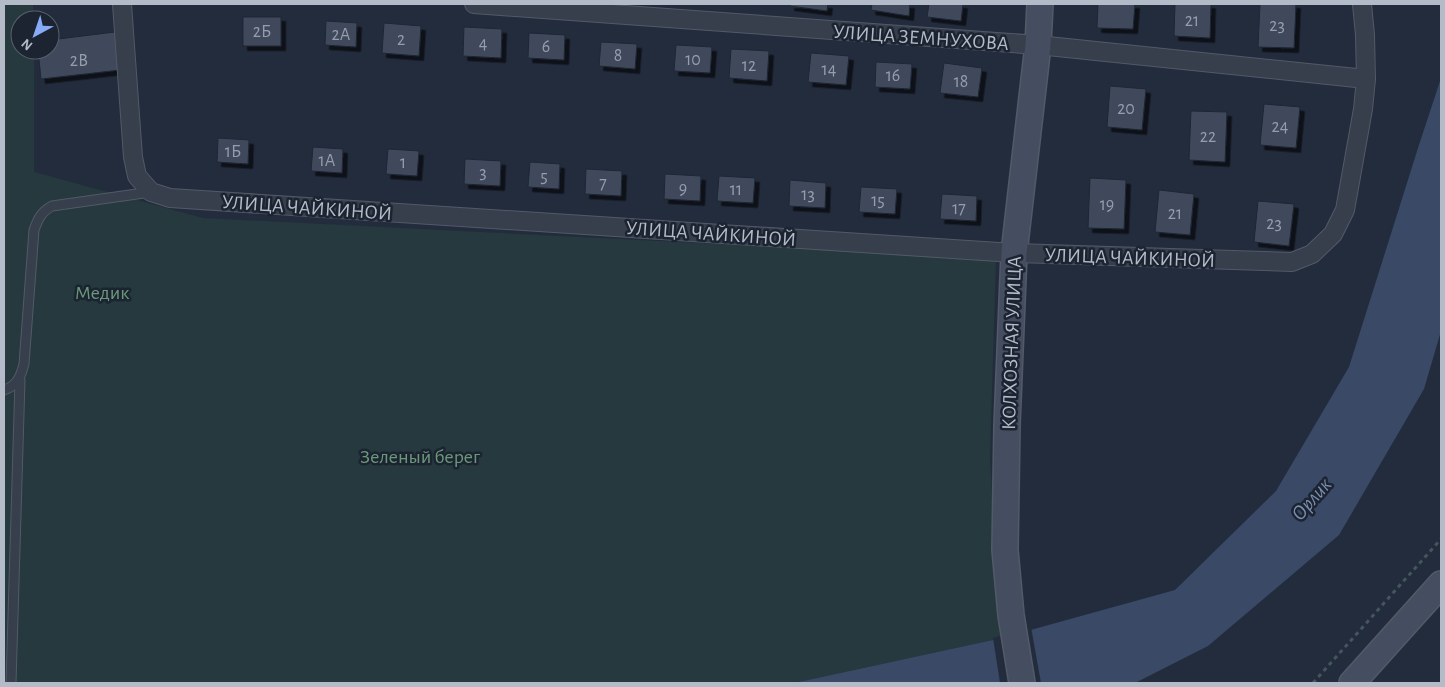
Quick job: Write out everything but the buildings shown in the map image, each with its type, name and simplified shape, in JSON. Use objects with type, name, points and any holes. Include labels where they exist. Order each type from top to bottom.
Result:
[{"type":"main road","name":"КОЛХОЗНАЯ УЛИЦА","points":[[1022,683],[1011,615],[1005,550],[1007,425],[1014,253],[1038,45],[1040,4]]},
{"type":"main road","points":[[1352,683],[1441,584]]},
{"type":"street","points":[[122,4],[133,157],[138,176],[151,192]]},
{"type":"street","name":"УЛИЦА ЗЕМНУХОВА","points":[[474,4],[1038,45],[1366,79]]},
{"type":"street","points":[[1362,4],[1366,79]]},
{"type":"street","name":"УЛИЦА ЧАЙКИНОЙ","points":[[151,192],[180,199],[1014,253],[1292,262],[1312,254],[1326,241],[1333,234],[1345,210],[1363,109],[1366,79]]},
{"type":"lane","points":[[11,683],[20,380],[24,364],[34,230],[38,218],[44,210],[52,206],[151,192]]},
{"type":"lane","points":[[4,390],[7,390],[20,380]]},
{"type":"path","points":[[1313,683],[1441,539]]},
{"type":"green space","name":"Зеленый берег","points":[[4,4],[33,4],[33,10],[10,10],[10,60],[34,60],[34,172],[203,218],[996,258],[990,460],[1002,638],[794,683],[4,683]]},
{"type":"water","name":"Орлик","points":[[1441,78],[1441,331],[1424,389],[1339,535],[1208,646],[1135,683],[794,683],[1002,638],[1175,590],[1276,491],[1349,367]]},
{"type":"pier","points":[[1031,627],[1041,683],[1000,683],[993,638]]},
{"type":"park label","name":"Медик","points":[[102,292]]}]
